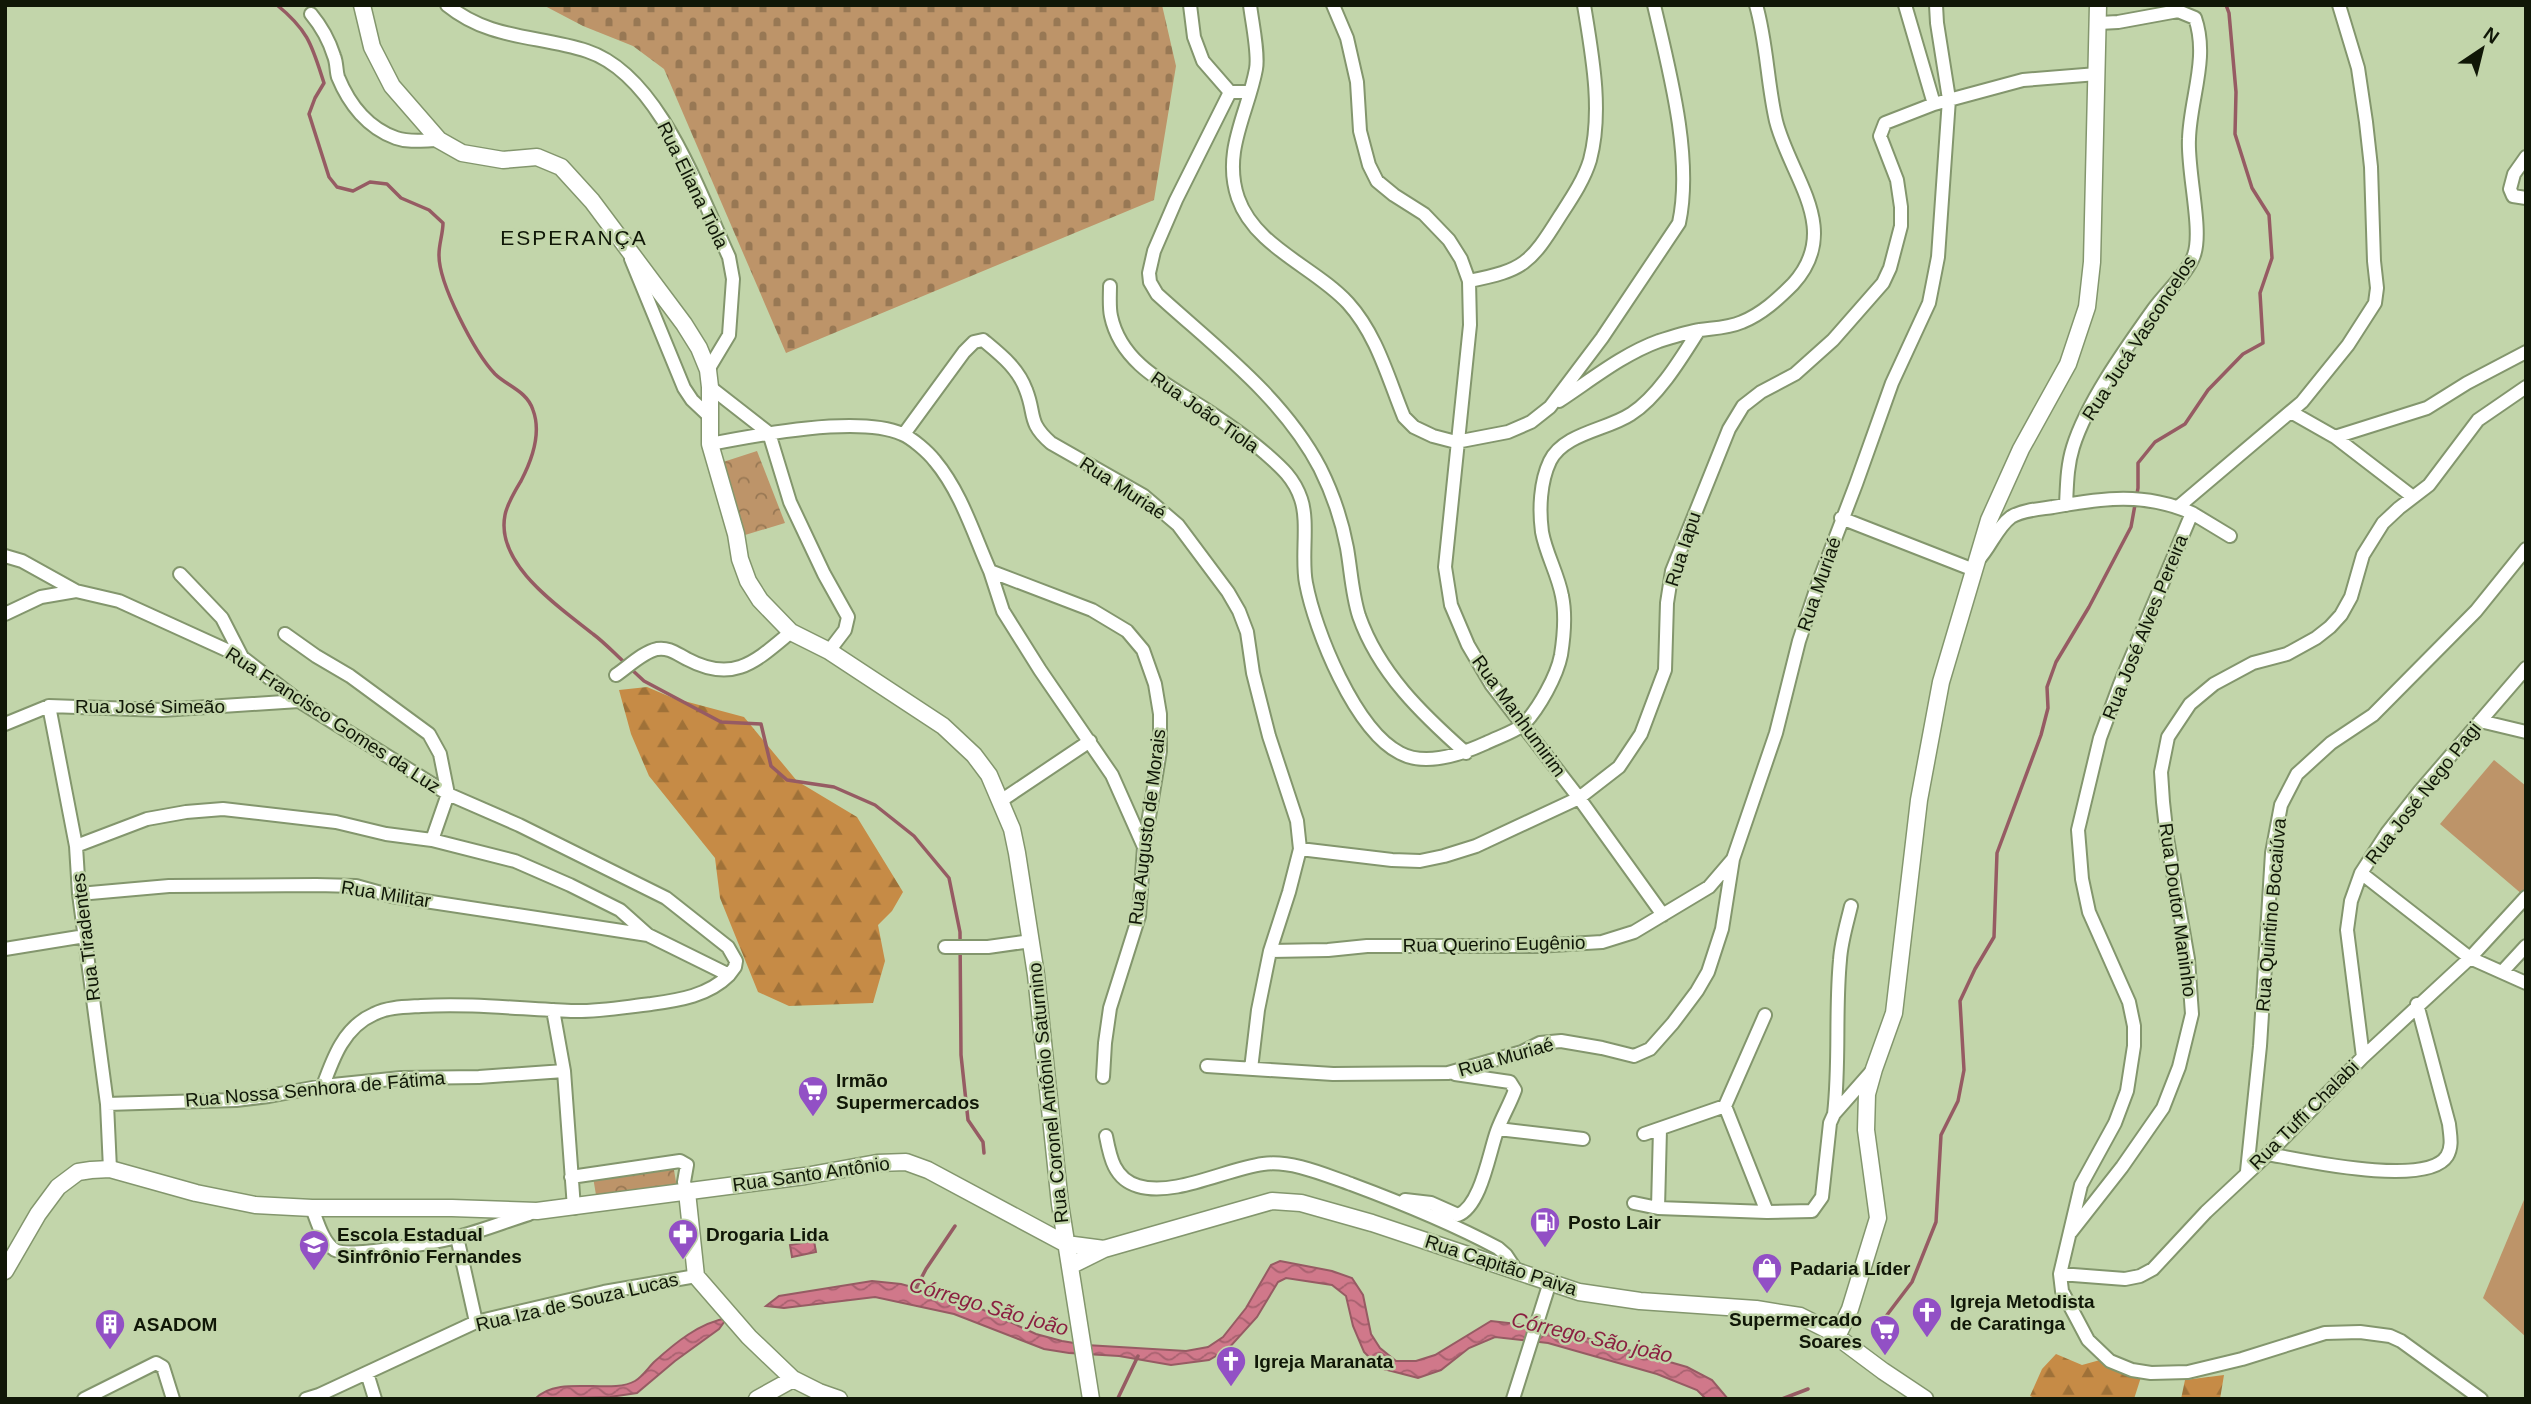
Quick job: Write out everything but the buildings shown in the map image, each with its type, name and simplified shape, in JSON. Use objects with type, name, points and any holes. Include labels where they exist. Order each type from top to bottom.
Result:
[{"type":"street","name":"Rua Coronel Antônio Saturnino","points":[[362,5],[372,47],[392,86],[439,140],[462,153],[503,160],[537,157],[561,167],[592,201],[684,324],[699,348],[708,370],[710,444],[736,534],[740,559],[748,581],[760,600],[791,632],[829,651],[943,726],[974,754],[989,775],[1002,800],[1012,829],[1031,941],[1050,1130],[1091,1399]]},
{"type":"street","name":"Rua Eliana Tiola","points":[[447,5],[473,23],[500,33],[589,52],[623,71],[644,93],[668,127],[729,257],[733,279],[729,334],[708,370]]},
{"type":"street","points":[[1190,5],[1194,37],[1203,61],[1230,92],[1250,92]]},
{"type":"street","points":[[1250,5],[1257,65],[1234,138],[1232,167],[1238,198],[1250,221],[1278,247],[1334,289],[1357,314],[1375,345],[1404,417],[1413,427],[1423,432],[1456,442],[1508,432],[1531,422],[1630,354],[1657,342],[1699,330],[1726,327],[1759,313],[1799,277],[1810,259],[1816,240],[1809,204],[1777,124],[1767,52],[1756,5]]},
{"type":"street","points":[[1333,5],[1348,37],[1357,82],[1360,131],[1369,166],[1377,181],[1423,214],[1449,240],[1461,259],[1469,281],[1500,275],[1523,265],[1556,223],[1576,191],[1589,161],[1594,133],[1594,98],[1590,41],[1584,5]]},
{"type":"street","points":[[1550,407],[1602,338],[1679,223],[1684,201],[1680,141],[1669,66],[1654,5]]},
{"type":"street","points":[[1905,5],[1934,104],[2023,79],[2097,74]]},
{"type":"street","name":"Rua Muriaé","points":[[904,434],[964,352],[974,342],[983,340],[1019,374],[1027,390],[1034,424],[1039,432],[1051,443],[1144,496],[1170,518],[1207,561],[1239,611],[1247,632],[1253,673],[1269,736],[1297,821],[1300,849],[1270,951],[1258,1010],[1251,1069],[1333,1074],[1448,1073],[1550,1042],[1581,1044],[1634,1056],[1650,1049],[1673,1023],[1708,972],[1722,929],[1733,859],[1776,733],[1799,641],[1892,383],[1929,303],[1938,257],[1949,99],[1936,5]]},
{"type":"street","points":[[1837,1337],[1850,1309],[1878,1218],[1866,1130],[1867,1094],[1894,1013],[1919,800],[1941,682],[1989,520],[2021,449],[2068,364],[2087,307],[2092,262],[2098,5]]},
{"type":"street","name":"Rua José Alves Pereira","points":[[2069,1235],[2081,1185],[2116,1123],[2127,1091],[2134,1046],[2134,1026],[2129,1002],[2089,912],[2082,879],[2078,830],[2100,738],[2192,513],[2178,507],[2291,412],[2320,382],[2375,303],[2377,288],[2368,133],[2358,68],[2339,5]]},
{"type":"street","name":"Rua Jucá Vasconcelos","points":[[2066,505],[2067,474],[2073,447],[2085,419],[2153,310],[2188,267],[2198,238],[2189,173],[2189,138],[2198,79],[2199,44],[2194,18],[2178,11],[2099,23]]},
{"type":"street","points":[[311,14],[322,28],[335,57],[337,75],[352,105],[374,126],[397,138],[413,141],[439,140]]},
{"type":"street","points":[[1230,92],[1175,200],[1154,251],[1149,273],[1150,282],[1157,294],[1291,422],[1308,447],[1321,470],[1336,509],[1347,547],[1353,594],[1367,634],[1386,668],[1413,705],[1466,752]]},
{"type":"street","name":"Rua Iapu","points":[[1300,849],[1420,861],[1476,846],[1579,798],[1619,766],[1641,734],[1665,670],[1667,603],[1672,571],[1729,429],[1743,406],[1761,392],[1795,374],[1833,340],[1883,282],[1896,250],[1901,226],[1901,207],[1897,180],[1882,142],[1881,130],[1885,122],[1934,104]]},
{"type":"street","points":[[2526,157],[2514,174],[2510,189],[2513,196],[2526,198]]},
{"type":"street","name":"Rua Coronel Antônio Saturnino","points":[[628,251],[684,388],[709,416]]},
{"type":"street","name":"Rua Manhumirim","points":[[1469,281],[1470,325],[1445,568],[1451,605],[1468,645],[1491,684],[1579,798],[1663,915]]},
{"type":"street","name":"Rua João Tiola","points":[[1110,286],[1111,317],[1124,347],[1140,365],[1160,382],[1216,416],[1259,448],[1288,473],[1297,486],[1303,505],[1306,582],[1314,612],[1331,659],[1349,694],[1382,741],[1401,754],[1423,760],[1466,752],[1523,725]]},
{"type":"street","points":[[1523,725],[1552,681],[1560,658],[1564,628],[1562,596],[1542,533],[1542,492],[1548,464],[1562,446],[1633,413],[1667,377],[1699,330]]},
{"type":"street","points":[[2335,437],[2427,408],[2477,377],[2526,352]]},
{"type":"street","points":[[710,387],[769,433],[790,502],[848,617],[845,630],[829,651]]},
{"type":"street","name":"Rua Doutor Maninho","points":[[2481,1399],[2401,1341],[2390,1336],[2360,1332],[2325,1333],[2242,1359],[2188,1372],[2151,1373],[2132,1370],[2110,1361],[2088,1340],[2065,1298],[2060,1274],[2069,1235],[2122,1167],[2163,1108],[2179,1067],[2192,1014],[2188,959],[2166,838],[2161,772],[2168,737],[2190,704],[2214,684],[2253,663],[2287,654],[2330,627],[2341,615],[2351,597],[2358,568],[2383,523],[2429,485],[2478,420],[2526,387]]},
{"type":"street","points":[[2291,412],[2335,437],[2413,497]]},
{"type":"street","points":[[710,444],[769,433],[870,426],[904,434],[934,459],[955,492],[990,572],[1003,611],[1112,775],[1144,847]]},
{"type":"street","points":[[1975,566],[2006,522],[2014,515],[2095,499],[2121,498],[2178,507]]},
{"type":"street","points":[[2192,513],[2230,536]]},
{"type":"street","points":[[1841,519],[1975,566]]},
{"type":"street","name":"Rua Quintino Bocaiúva","points":[[2248,1171],[2260,1046],[2272,853],[2281,805],[2297,774],[2331,743],[2373,715],[2476,611],[2526,549]]},
{"type":"street","points":[[5,556],[22,561],[76,592]]},
{"type":"street","name":"Rua Augusto de Morais","points":[[990,572],[1092,610],[1127,631],[1143,650],[1154,684],[1160,714],[1160,751],[1144,847],[1139,916],[1110,1008],[1103,1077]]},
{"type":"street","points":[[180,574],[222,618],[242,657]]},
{"type":"street","name":"Rua Francisco Gomes da Luz","points":[[5,614],[41,597],[76,592],[119,601],[242,657],[299,701],[448,794],[519,825],[666,898],[728,947],[736,961],[729,975]]},
{"type":"street","points":[[620,673],[650,652],[664,649],[672,650],[705,668],[720,672],[741,668],[755,661],[791,632]]},
{"type":"street","points":[[285,634],[350,676],[429,734],[440,754],[448,794],[432,840]]},
{"type":"street","name":"Rua José Nego Pagi","points":[[2363,1057],[2347,930],[2351,901],[2361,873],[2395,822],[2526,668]]},
{"type":"street","name":"Rua José Simeão","points":[[5,724],[49,706],[162,710],[299,701]]},
{"type":"street","name":"Rua Tiradentes","points":[[49,706],[76,846],[79,894],[107,1104],[110,1169]]},
{"type":"street","points":[[2480,721],[2526,732]]},
{"type":"street","points":[[1002,800],[1090,741]]},
{"type":"street","points":[[76,846],[147,819],[223,809],[336,822],[386,834],[432,840],[515,861],[570,884],[621,910],[648,935],[729,975],[720,985],[707,992],[674,1001],[604,1011],[461,1004],[391,1008],[372,1014],[346,1036],[334,1055],[323,1086]]},
{"type":"street","name":"Rua Querino Eugênio","points":[[1270,951],[1602,943],[1634,933],[1709,887],[1733,859]]},
{"type":"street","points":[[2361,873],[2470,958],[2526,983]]},
{"type":"street","name":"Rua Militar","points":[[79,894],[169,887],[356,886],[392,895],[648,935]]},
{"type":"street","name":"Rua Tuffi Chalabi","points":[[2060,1274],[2125,1279],[2140,1276],[2153,1269],[2417,1004],[2470,958],[2526,897]]},
{"type":"street","points":[[1634,1203],[1658,1208],[1767,1212],[1812,1211],[1818,1205],[1822,1197],[1826,1137],[1834,1114],[1839,1051],[1837,1022],[1840,957],[1850,906]]},
{"type":"street","points":[[5,949],[85,936]]},
{"type":"street","name":"Rua Coronel Antônio Saturnino","points":[[950,947],[987,947],[1031,941]]},
{"type":"street","points":[[2502,972],[2526,946]]},
{"type":"street","points":[[2268,1154],[2340,1167],[2422,1171],[2438,1165],[2447,1156],[2451,1143],[2449,1124],[2417,1004]]},
{"type":"street","points":[[553,1010],[564,1071],[574,1208]]},
{"type":"street","points":[[1765,1015],[1725,1107],[1767,1212]]},
{"type":"street","points":[[1207,1066],[1251,1069]]},
{"type":"street","points":[[1834,1114],[1874,1069]]},
{"type":"street","name":"Rua Nossa Senhora de Fátima","points":[[107,1104],[236,1100],[323,1086],[401,1078],[479,1077],[564,1071]]},
{"type":"street","points":[[1390,1199],[1431,1203],[1458,1215],[1465,1212],[1480,1185],[1498,1129],[1516,1090],[1513,1083],[1448,1073]]},
{"type":"street","points":[[1644,1134],[1725,1107]]},
{"type":"street","points":[[1498,1129],[1583,1139]]},
{"type":"street","points":[[1658,1208],[1660,1129]]},
{"type":"street","points":[[1106,1136],[1110,1159],[1118,1174],[1135,1186],[1152,1189],[1173,1187],[1231,1171],[1265,1164],[1283,1164],[1331,1177],[1390,1199],[1498,1248],[1516,1270]]},
{"type":"street","points":[[571,1177],[680,1161],[687,1165],[684,1182],[696,1276],[749,1337],[793,1379],[839,1399]]},
{"type":"street","name":"Rua Santo Antônio","points":[[5,1271],[38,1214],[67,1178],[78,1172],[110,1169],[196,1193],[255,1205],[537,1211],[805,1176],[877,1163],[906,1162],[928,1170],[1066,1244]]},
{"type":"street","name":"Rua Capitão Paiva","points":[[1104,1249],[1272,1201],[1301,1203],[1372,1223],[1579,1292],[1640,1301],[1756,1309],[1800,1316],[1837,1337],[1925,1399]]},
{"type":"street","name":"Rua Santo Antônio","points":[[312,1208],[328,1244],[345,1253],[457,1237],[537,1211]]},
{"type":"street","points":[[457,1237],[476,1322]]},
{"type":"street","points":[[1066,1244],[1104,1249]]},
{"type":"street","points":[[1070,1266],[1104,1249]]},
{"type":"street","name":"Rua Iza de Souza Lucas","points":[[306,1399],[476,1322],[604,1292],[696,1276]]},
{"type":"street","points":[[1513,1399],[1550,1282]]},
{"type":"street","points":[[83,1399],[156,1363],[163,1367],[173,1399]]},
{"type":"street","points":[[367,1373],[375,1399]]},
{"type":"street","points":[[757,1399],[793,1379]]},
{"type":"green space","points":[[543,5],[1162,5],[1176,66],[1154,200],[786,353],[664,69],[633,46],[583,26]]},
{"type":"green space","points":[[757,451],[785,523],[745,535],[720,463]]},
{"type":"green space","points":[[647,687],[673,698],[744,717],[797,781],[857,817],[903,892],[892,911],[878,925],[885,961],[873,1003],[789,1006],[758,992],[720,898],[715,858],[649,776],[631,734],[619,690]]},
{"type":"green space","points":[[2494,760],[2526,786],[2526,891],[2523,895],[2440,824]]},
{"type":"green space","points":[[673,1164],[677,1188],[597,1201],[593,1177]]},
{"type":"green space","points":[[2526,1195],[2526,1337],[2483,1298]]},
{"type":"green space","points":[[2056,1354],[2082,1365],[2100,1360],[2141,1377],[2134,1399],[2037,1399],[2030,1396],[2042,1369]]},
{"type":"green space","points":[[2224,1375],[2220,1399],[2181,1399],[2185,1380]]},
{"type":"water","points":[[814,1241],[816,1252],[792,1257],[790,1245]]},
{"type":"water","points":[[1280,1261],[1332,1271],[1352,1278],[1363,1295],[1371,1334],[1380,1348],[1396,1361],[1416,1361],[1435,1355],[1491,1321],[1552,1328],[1687,1367],[1712,1380],[1728,1399],[1706,1399],[1697,1390],[1657,1374],[1548,1343],[1495,1337],[1469,1348],[1441,1370],[1418,1378],[1380,1368],[1364,1352],[1353,1326],[1346,1296],[1332,1285],[1286,1278],[1278,1282],[1257,1317],[1228,1349],[1209,1360],[1171,1365],[1119,1356],[1044,1349],[954,1314],[875,1297],[784,1308],[766,1306],[779,1296],[872,1281],[901,1284],[966,1302],[1036,1334],[1062,1341],[1186,1351],[1208,1347],[1223,1337],[1246,1308],[1271,1265]]},
{"type":"water","points":[[727,1318],[719,1329],[637,1393],[610,1397],[535,1399],[557,1388],[625,1385],[635,1381],[688,1335],[707,1324]]},
{"type":"waterway","points":[[277,5],[303,31],[324,83],[309,114],[329,177],[337,187],[353,191],[370,182],[387,184],[401,198],[429,210],[443,223],[439,250],[440,267],[459,317],[487,364],[495,374],[526,398],[533,410],[536,419],[534,447],[505,515],[505,533],[510,551],[520,568],[548,598],[625,663]]},
{"type":"waterway","points":[[1874,1332],[1912,1282],[1936,1222],[1941,1135],[1958,1101],[1964,1070],[1960,1001],[1994,937],[1997,853],[2041,735],[2048,708],[2047,687],[2056,662],[2089,607],[2131,527],[2138,488],[2138,463],[2155,442],[2185,424],[2208,390],[2243,354],[2263,343],[2260,293],[2272,258],[2269,215],[2252,188],[2235,134],[2236,92],[2226,5]]},
{"type":"waterway","points":[[630,668],[644,681],[721,722],[761,724],[771,766],[787,780],[834,787],[875,805],[914,836],[949,878],[960,932],[961,1055],[968,1120],[983,1142],[984,1153]]},
{"type":"waterway","name":"Córrego São joão","points":[[914,1292],[955,1226]]},
{"type":"waterway","points":[[1118,1398],[1138,1356]]},
{"type":"waterway","points":[[1782,1399],[1808,1389]]},
{"type":"place","name":"Irmão Supermercados","points":[[813,1118]]},
{"type":"place","name":"Posto Lair","points":[[1545,1249]]},
{"type":"place","name":"Drogaria Lida","points":[[683,1261]]},
{"type":"place","name":"Escola Estadual Sinfrônio Fernandes","points":[[314,1272]]},
{"type":"place","name":"Padaria Líder","points":[[1767,1295]]},
{"type":"place","name":"Igreja Metodista de Caratinga","points":[[1927,1339]]},
{"type":"place","name":"ASADOM","points":[[110,1351]]},
{"type":"place","name":"Supermercado Soares","points":[[1885,1357]]},
{"type":"place","name":"Igreja Maranata","points":[[1231,1388]]},
{"type":"district","name":"ESPERANÇA","points":[[574,237]]}]
